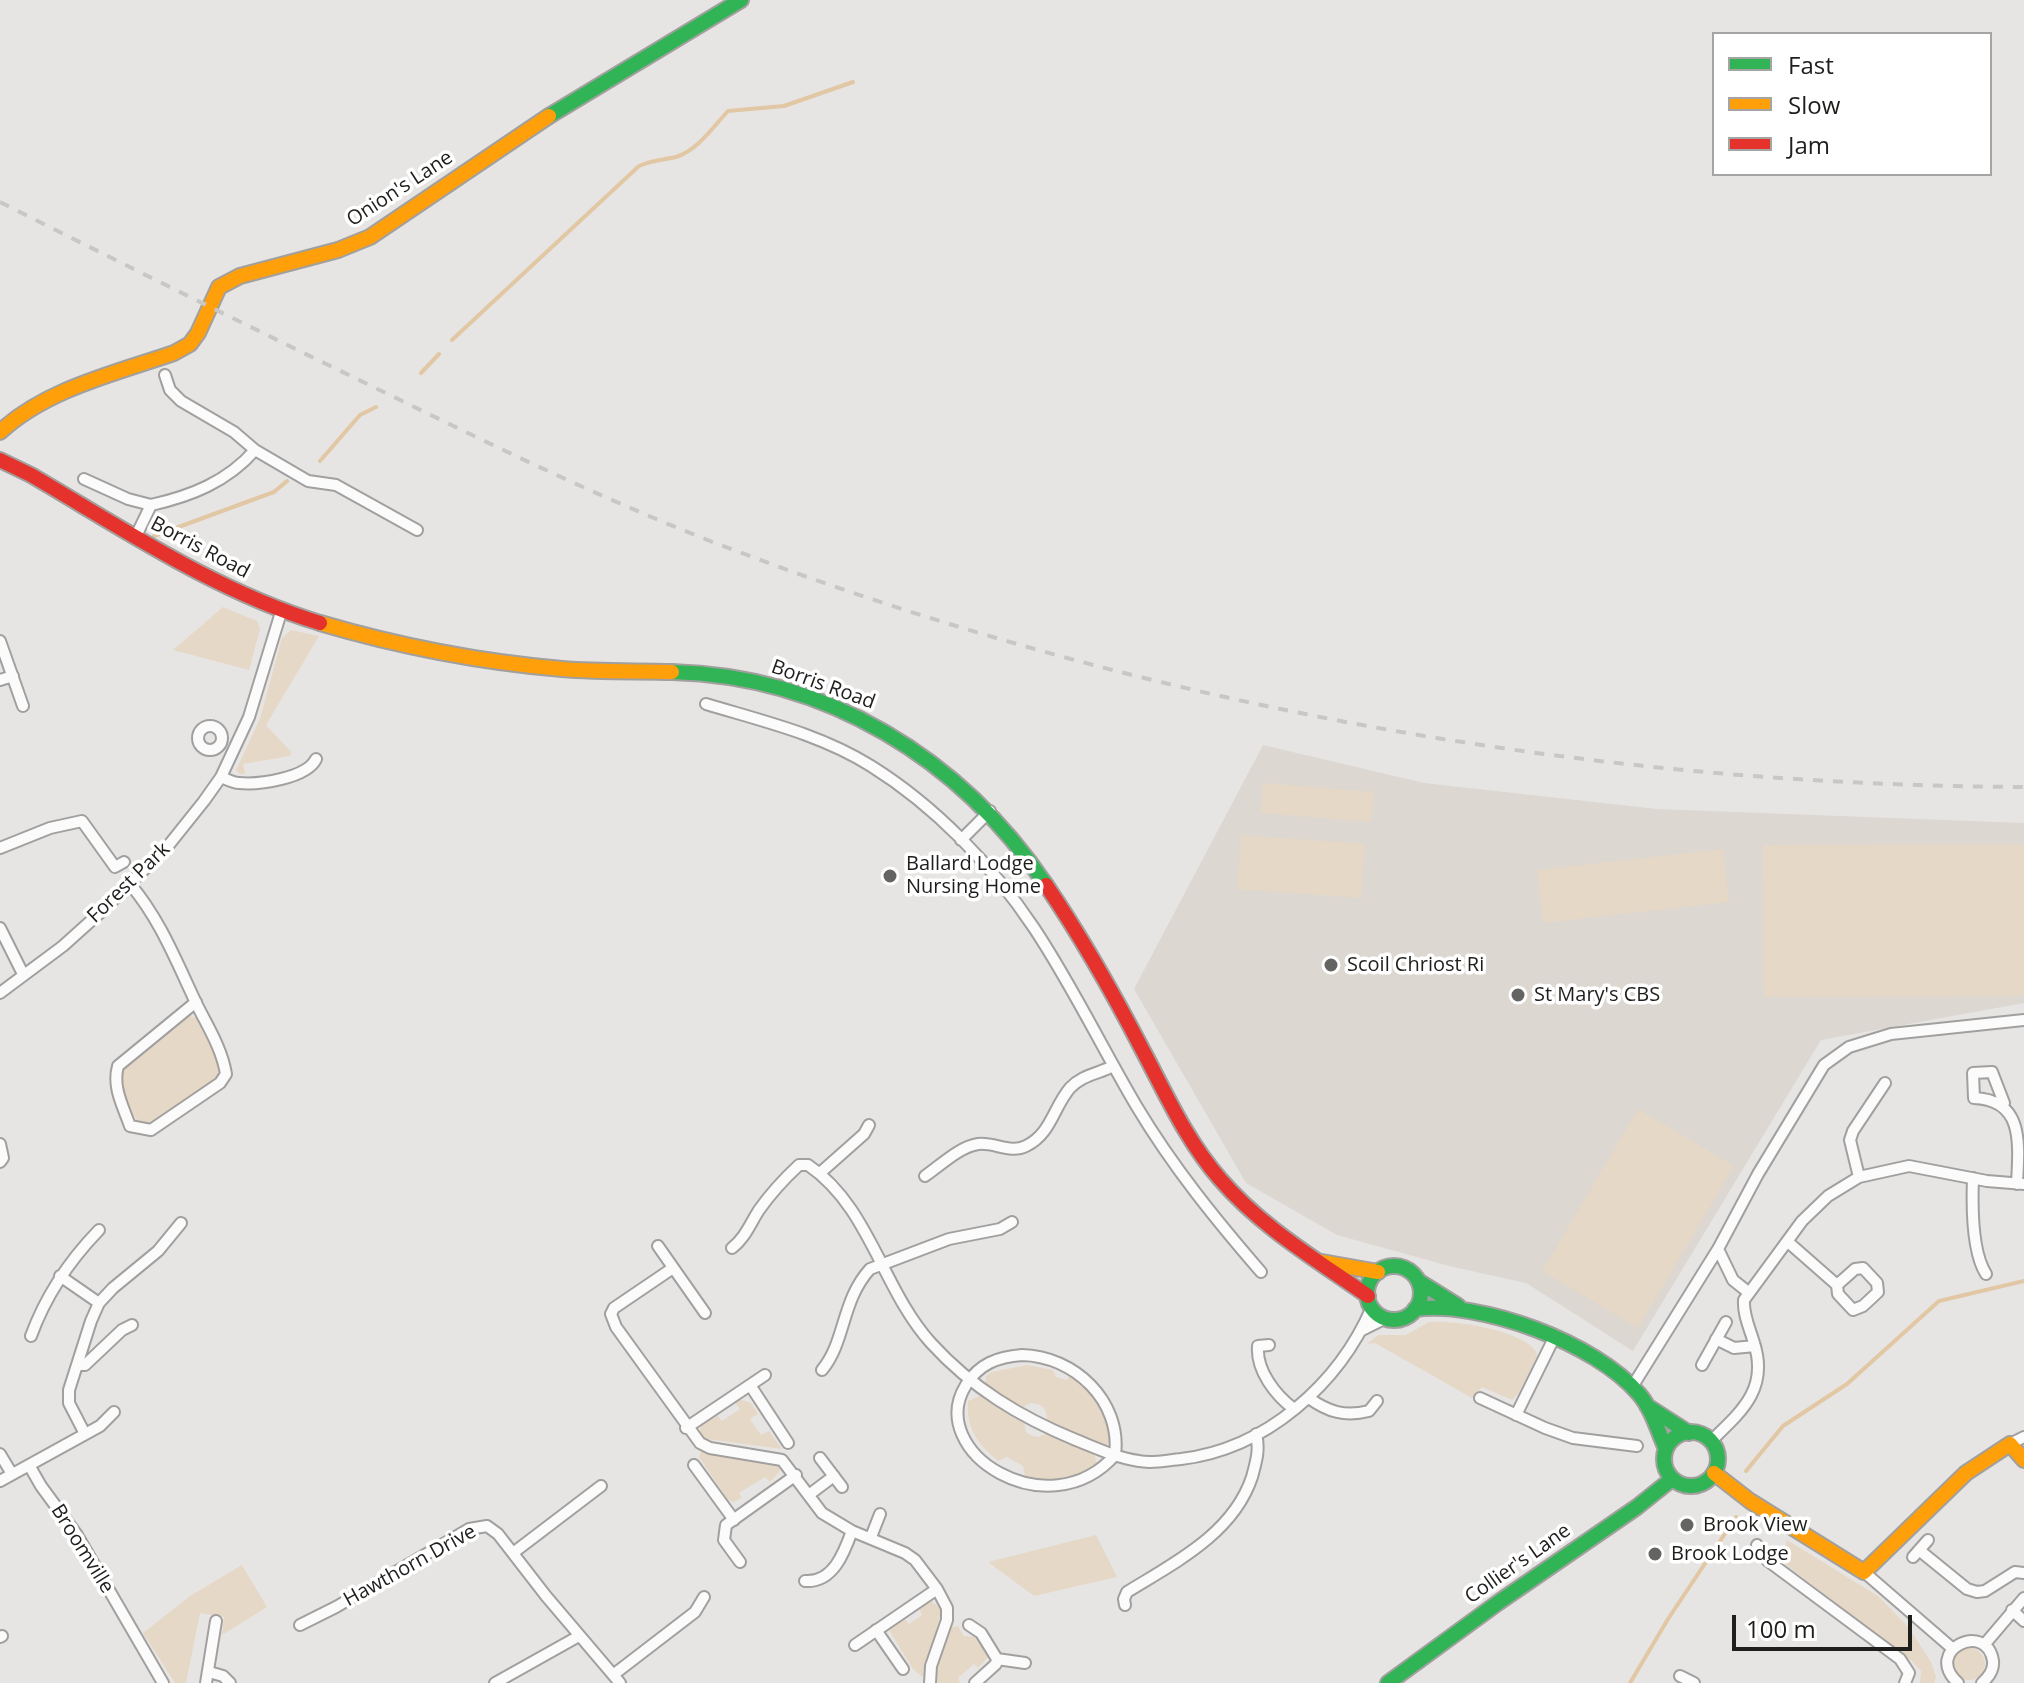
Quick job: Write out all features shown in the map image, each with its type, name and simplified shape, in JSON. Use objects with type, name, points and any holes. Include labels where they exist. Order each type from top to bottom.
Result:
[{"type":"street","name":"Onion's Lane","points":[[0,432],[6,424],[31,408],[190,344],[219,287],[227,282],[338,250],[370,237],[528,129],[741,0]]},
{"type":"street","points":[[165,375],[170,390],[181,401],[234,432],[255,450],[308,481],[336,485],[417,530]]},
{"type":"street","points":[[84,479],[128,499],[151,505],[187,497],[209,487],[243,464],[255,450]]},
{"type":"street","name":"Borris Road","points":[[0,460],[221,586],[366,636],[502,663],[561,669],[721,676],[793,692],[867,721],[893,735],[923,754],[990,811],[1039,871],[1139,1042],[1181,1125],[1203,1158],[1251,1213],[1370,1301]]},
{"type":"street","points":[[136,536],[151,505]]},
{"type":"street","name":"Forest Park","points":[[0,993],[63,946],[130,884],[186,826],[221,777],[233,750],[256,696],[282,609]]},
{"type":"street","points":[[0,641],[23,706]]},
{"type":"street","points":[[0,680],[13,676]]},
{"type":"street","points":[[706,704],[817,738],[843,750],[899,785],[961,840],[1000,882],[1034,927],[1113,1066],[1187,1182],[1261,1272]]},
{"type":"street","points":[[220,744],[233,750]]},
{"type":"street","points":[[221,777],[237,783],[289,777],[312,768],[316,759]]},
{"type":"street","points":[[961,840],[990,811]]},
{"type":"street","points":[[0,848],[50,828],[82,821],[115,867],[124,862]]},
{"type":"street","points":[[130,884],[143,899],[166,940],[196,1002],[219,1050],[226,1074],[220,1083],[151,1130],[130,1126],[117,1091],[115,1078],[118,1066],[196,1002]]},
{"type":"street","points":[[0,928],[23,974]]},
{"type":"street","points":[[1632,1387],[1718,1249],[1824,1065],[1837,1053],[1870,1040],[1911,1030],[2024,1020]]},
{"type":"street","points":[[925,1176],[970,1146],[982,1144],[1016,1150],[1026,1146],[1044,1135],[1070,1088],[1084,1076],[1113,1066]]},
{"type":"street","points":[[1859,1177],[1850,1140],[1885,1083]]},
{"type":"street","points":[[1711,1441],[1747,1404],[1760,1373],[1743,1309],[1744,1300],[1802,1221],[1817,1205],[1859,1177],[1909,1166],[2020,1184],[2016,1125],[2004,1103]]},
{"type":"street","points":[[820,1173],[864,1134],[869,1125]]},
{"type":"street","points":[[0,1144],[3,1158],[0,1162]]},
{"type":"street","points":[[732,1248],[742,1240],[779,1183],[799,1165],[808,1165],[820,1173],[860,1223],[909,1315],[929,1341],[969,1380],[993,1399],[1030,1420],[1115,1455],[1142,1462],[1196,1457],[1256,1434],[1309,1398],[1335,1371],[1362,1330],[1370,1301],[1370,1283],[1378,1272],[1393,1266],[1409,1270],[1418,1281],[1462,1309]]},
{"type":"street","points":[[1973,1178],[1972,1206],[1982,1267],[1986,1274]]},
{"type":"street","points":[[822,1370],[830,1361],[847,1304],[861,1279],[880,1264],[949,1239],[1000,1229],[1012,1222]]},
{"type":"street","points":[[85,1434],[69,1403],[69,1390],[84,1338],[99,1303],[158,1251],[181,1223]]},
{"type":"street","points":[[31,1336],[40,1311],[60,1276],[99,1230]]},
{"type":"street","points":[[1788,1242],[1837,1285]]},
{"type":"street","points":[[658,1246],[705,1313]]},
{"type":"street","points":[[1718,1249],[1733,1280],[1748,1292]]},
{"type":"street","name":"Borris Road","points":[[1318,1261],[1378,1272]]},
{"type":"street","points":[[673,1268],[618,1304],[611,1314],[616,1327],[686,1428],[700,1443],[710,1448],[782,1460],[822,1513],[852,1531],[871,1537],[915,1560],[947,1608],[947,1620],[931,1666],[930,1683]]},
{"type":"street","points":[[60,1276],[99,1303]]},
{"type":"street","points":[[1415,1309],[1421,1295],[1418,1281]]},
{"type":"street","points":[[1370,1301],[1386,1318]]},
{"type":"street","points":[[1362,1330],[1386,1318],[1399,1319],[1415,1309],[1441,1305],[1509,1321],[1554,1338],[1600,1363],[1632,1387],[1646,1406],[1666,1449],[1665,1463],[1672,1479],[1687,1486],[1697,1486],[1714,1473],[1718,1456],[1711,1441],[1702,1434],[1689,1433],[1676,1437],[1666,1449]]},
{"type":"street","points":[[1702,1365],[1726,1322]]},
{"type":"street","points":[[77,1365],[85,1365],[122,1330],[132,1325]]},
{"type":"street","points":[[1516,1415],[1554,1338]]},
{"type":"street","points":[[1716,1339],[1734,1348],[1755,1346]]},
{"type":"street","points":[[1269,1345],[1258,1346],[1260,1363],[1272,1386],[1294,1409]]},
{"type":"street","points":[[1012,1356],[1044,1357],[1067,1365],[1092,1386],[1108,1412],[1116,1431],[1115,1455],[1093,1475],[1079,1482],[1058,1487],[1030,1485],[1000,1473],[972,1451],[958,1419],[960,1394],[982,1365],[1012,1356]]},
{"type":"street","points":[[686,1428],[765,1375]]},
{"type":"street","points":[[750,1385],[788,1443]]},
{"type":"street","points":[[1309,1398],[1322,1408],[1343,1414],[1369,1411],[1377,1401]]},
{"type":"street","points":[[1480,1398],[1573,1438],[1637,1446]]},
{"type":"street","points":[[1646,1406],[1689,1433]]},
{"type":"street","points":[[0,1481],[100,1426],[114,1412]]},
{"type":"street","points":[[1125,1605],[1127,1592],[1191,1551],[1239,1507],[1258,1453],[1256,1434]]},
{"type":"street","points":[[1864,1572],[1966,1473],[2024,1437]]},
{"type":"street","points":[[2010,1444],[2024,1460]]},
{"type":"street","points":[[0,1454],[12,1474]]},
{"type":"street","points":[[820,1458],[842,1487]]},
{"type":"street","name":"Broomville","points":[[29,1465],[77,1535],[163,1683]]},
{"type":"street","points":[[694,1465],[734,1520]]},
{"type":"street","points":[[1714,1473],[1740,1496],[1864,1572],[1953,1649]]},
{"type":"street","points":[[740,1562],[723,1535],[726,1525],[796,1475]]},
{"type":"street","points":[[810,1494],[834,1476]]},
{"type":"street","name":"Collier's Lane","points":[[1388,1683],[1672,1479]]},
{"type":"street","points":[[513,1553],[601,1486]]},
{"type":"street","points":[[871,1537],[880,1514]]},
{"type":"street","name":"Hawthorn Drive","points":[[300,1625],[476,1526],[493,1528],[617,1679],[695,1612],[704,1597]]},
{"type":"street","points":[[805,1581],[822,1578],[831,1572],[847,1547],[852,1531]]},
{"type":"street","points":[[1928,1540],[1916,1553],[1967,1589],[1977,1592],[1992,1587],[2015,1572],[2024,1573]]},
{"type":"street","points":[[1757,1545],[1768,1561],[1900,1659],[1909,1673],[1905,1683]]},
{"type":"street","points":[[855,1645],[937,1589]]},
{"type":"street","points":[[1984,1645],[2024,1598]]},
{"type":"street","points":[[2012,1610],[2024,1621]]},
{"type":"street","points":[[216,1621],[208,1678],[223,1676],[230,1683]]},
{"type":"street","points":[[969,1625],[981,1633],[997,1659],[996,1664],[975,1683]]},
{"type":"street","points":[[876,1630],[903,1669]]},
{"type":"street","points":[[495,1683],[579,1636]]},
{"type":"street","points":[[1957,1683],[1947,1664],[1953,1649],[1970,1641],[1984,1645],[1993,1663],[1989,1681]]},
{"type":"street","points":[[997,1659],[1025,1663]]},
{"type":"street","points":[[1680,1676],[1694,1683]]},
{"type":"shaded area","points":[[223,607],[257,621],[260,629],[249,670],[173,650]]},
{"type":"shaded area","points":[[291,630],[319,636],[266,725],[291,752],[290,756],[243,764],[245,774],[240,774],[236,770],[260,719],[282,638]]},
{"type":"shaded area","points":[[1263,745],[1424,783],[1657,809],[2024,823],[2024,1003],[1821,1040],[1633,1351],[1526,1283],[1449,1266],[1337,1235],[1246,1183],[1134,989]]},
{"type":"shaded area","points":[[1263,783],[1374,792],[1371,822],[1261,813]]},
{"type":"shaded area","points":[[1241,835],[1365,844],[1361,898],[1237,889]]},
{"type":"shaded area","points":[[2024,844],[2024,996],[1764,997],[1763,845]]},
{"type":"shaded area","points":[[1723,849],[1729,902],[1543,923],[1537,870]]},
{"type":"shaded area","points":[[189,1016],[199,1018],[215,1049],[219,1065],[216,1081],[152,1123],[140,1123],[125,1098],[122,1083],[124,1069]]},
{"type":"shaded area","points":[[1638,1109],[1734,1166],[1638,1328],[1542,1271]]},
{"type":"shaded area","points":[[1429,1322],[1488,1328],[1530,1345],[1537,1353],[1536,1358],[1519,1393],[1512,1400],[1482,1387],[1472,1398],[1375,1343],[1367,1344],[1378,1335],[1406,1335]]},
{"type":"shaded area","points":[[1027,1365],[1053,1370],[1056,1377],[1066,1380],[1071,1376],[1086,1387],[1102,1410],[1114,1436],[1106,1446],[1047,1420],[1041,1406],[1031,1403],[1023,1407],[992,1390],[985,1382],[992,1372]]},
{"type":"shaded area","points":[[980,1396],[1024,1421],[1026,1432],[1032,1435],[1047,1433],[1094,1453],[1098,1468],[1055,1483],[1025,1476],[1023,1466],[1007,1457],[998,1461],[979,1442],[971,1428],[968,1401]]},
{"type":"shaded area","points":[[739,1399],[751,1403],[758,1414],[750,1419],[761,1435],[769,1431],[782,1449],[706,1439],[701,1435],[700,1425],[716,1414],[722,1421],[740,1409],[734,1401]]},
{"type":"shaded area","points":[[701,1451],[771,1463],[778,1465],[780,1471],[770,1482],[765,1477],[739,1493],[742,1498],[733,1502],[728,1500],[699,1457]]},
{"type":"shaded area","points":[[1096,1535],[1117,1577],[1034,1596],[988,1562]]},
{"type":"shaded area","points":[[1787,1540],[1878,1596],[1909,1628],[1931,1662],[1936,1677],[1934,1683],[1920,1683],[1921,1671],[1913,1662],[1785,1564],[1783,1555]]},
{"type":"shaded area","points":[[242,1565],[267,1607],[222,1635],[224,1617],[200,1613],[186,1683],[175,1683],[143,1633],[190,1596]]},
{"type":"shaded area","points":[[931,1601],[941,1609],[924,1678],[913,1669],[889,1630],[904,1618],[909,1624],[922,1615],[919,1608]]},
{"type":"shaded area","points":[[958,1626],[964,1636],[977,1637],[988,1657],[978,1668],[974,1664],[958,1678],[960,1683],[938,1683],[941,1654],[952,1627]]},
{"type":"shaded area","points":[[1969,1648],[1980,1653],[1985,1664],[1980,1675],[1969,1680],[1958,1675],[1953,1664],[1958,1653]]},
{"type":"waterway","points":[[452,340],[639,166],[684,154],[705,137],[728,111],[784,106],[853,82]]},
{"type":"waterway","points":[[421,373],[439,354]]},
{"type":"waterway","points":[[320,461],[360,415],[376,407]]},
{"type":"waterway","points":[[154,536],[274,492],[287,481]]},
{"type":"waterway","points":[[1746,1471],[1783,1426],[1847,1384],[1939,1301],[2024,1281]]},
{"type":"waterway","points":[[1630,1683],[1668,1619],[1736,1517]]},
{"type":"railway","points":[[0,202],[432,416],[626,506],[705,539],[864,596],[1025,646],[1188,689],[1353,723],[1520,751],[1687,770],[1856,782],[2024,787]]},
{"type":"traffic: fast","points":[[549,116],[741,0]]},
{"type":"traffic: fast","points":[[672,672],[729,677],[784,689],[836,708],[885,733],[931,763],[974,799],[1012,840],[1046,885]]},
{"type":"traffic: fast","points":[[1394,1266],[1413,1274],[1421,1293],[1413,1312],[1394,1320],[1375,1312],[1367,1293],[1375,1274],[1394,1266]]},
{"type":"traffic: fast","points":[[1418,1281],[1458,1306]]},
{"type":"traffic: fast","points":[[1415,1309],[1442,1308],[1503,1318],[1566,1342],[1595,1358],[1620,1375],[1644,1400],[1666,1449]]},
{"type":"traffic: fast","points":[[1647,1406],[1689,1433]]},
{"type":"traffic: fast","points":[[1691,1432],[1710,1440],[1718,1459],[1710,1478],[1691,1486],[1672,1478],[1664,1459],[1672,1440],[1691,1432]]},
{"type":"traffic: fast","points":[[1388,1683],[1672,1479]]},
{"type":"traffic: slow","points":[[0,432],[18,417],[60,393],[174,353],[190,344],[219,287],[240,276],[338,250],[370,237],[549,116]]},
{"type":"traffic: slow","points":[[320,623],[409,646],[501,662],[576,670],[672,672]]},
{"type":"traffic: slow","points":[[1322,1262],[1378,1272]]},
{"type":"traffic: slow","points":[[1714,1473],[1750,1501],[1864,1572],[1966,1473],[2010,1444],[2024,1460]]},
{"type":"traffic: jam","points":[[0,460],[207,577],[281,610],[320,623]]},
{"type":"traffic: jam","points":[[1046,885],[1097,966],[1177,1116],[1208,1164],[1236,1196],[1271,1228],[1368,1296]]},
{"type":"place","name":"Ballard Lodge Nursing Home","points":[[890,876]]},
{"type":"place","name":"Scoil Chriost Ri","points":[[1331,965]]},
{"type":"place","name":"St Mary's CBS","points":[[1518,995]]},
{"type":"place","name":"Brook View","points":[[1687,1525]]},
{"type":"place","name":"Brook Lodge","points":[[1655,1554]]}]
